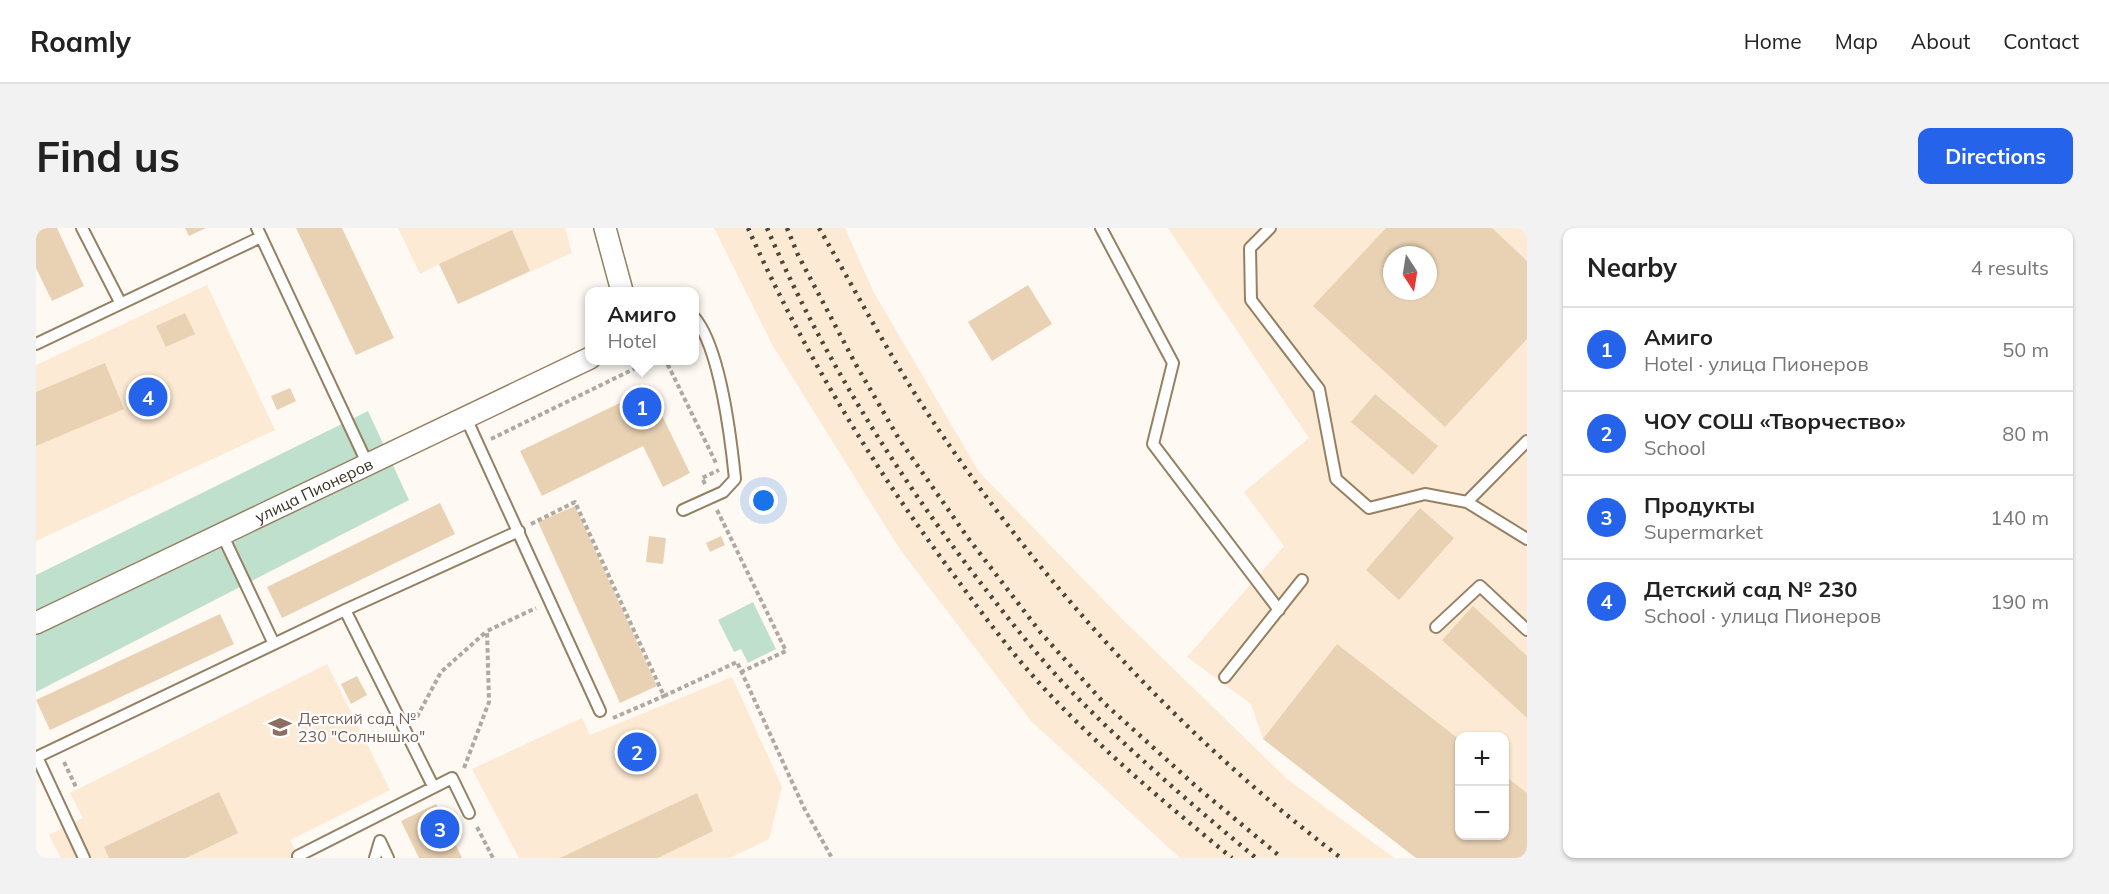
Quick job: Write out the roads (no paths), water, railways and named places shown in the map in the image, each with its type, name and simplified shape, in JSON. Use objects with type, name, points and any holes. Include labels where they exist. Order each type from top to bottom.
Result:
[{"type":"street","points":[[605,228],[621,287]]},
{"type":"street","name":"улица Пионеров","points":[[36,623],[585,360]]},
{"type":"lane","points":[[82,228],[120,302]]},
{"type":"lane","points":[[1101,228],[1173,363],[1153,444],[1279,610]]},
{"type":"lane","points":[[1270,228],[1250,248],[1251,300],[1319,389],[1336,478],[1369,508],[1425,494],[1467,502],[1527,539]]},
{"type":"lane","points":[[36,344],[259,232],[368,465]]},
{"type":"lane","points":[[683,510],[723,492],[735,479],[731,433],[714,359],[699,323]]},
{"type":"lane","points":[[466,418],[600,711]]},
{"type":"lane","points":[[1467,502],[1527,441]]},
{"type":"lane","points":[[84,858],[37,758],[345,610],[519,531]]},
{"type":"lane","points":[[222,534],[274,644]]},
{"type":"lane","points":[[1225,677],[1302,580]]},
{"type":"lane","points":[[1436,627],[1480,586],[1527,630]]},
{"type":"lane","points":[[345,610],[433,786]]},
{"type":"lane","points":[[298,856],[452,778],[469,813]]},
{"type":"lane","points":[[375,858],[380,841],[388,858]]},
{"type":"railway","points":[[748,228],[793,321],[843,411],[928,540],[994,628],[1030,673],[1098,743],[1232,858]]},
{"type":"railway","points":[[767,228],[810,319],[859,406],[914,491],[984,588],[1043,660],[1090,711],[1160,776],[1256,858]]},
{"type":"railway","points":[[787,228],[798,255],[855,363],[899,439],[968,538],[1041,633],[1104,703],[1199,789],[1282,858]]},
{"type":"railway","points":[[819,228],[889,351],[934,423],[1022,544],[1070,602],[1172,711],[1282,811],[1341,858]]},
{"type":"place","name":"Детский сад № 230","points":[[148,397]]},
{"type":"place","name":"Амиго","points":[[642,407]]},
{"type":"place","name":"Детский сад № 230 \"Солнышко\"","points":[[280,727]]},
{"type":"place","name":"ЧОУ СОШ «Творчество»","points":[[637,752]]},
{"type":"place","name":"Продукты","points":[[440,829]]}]
